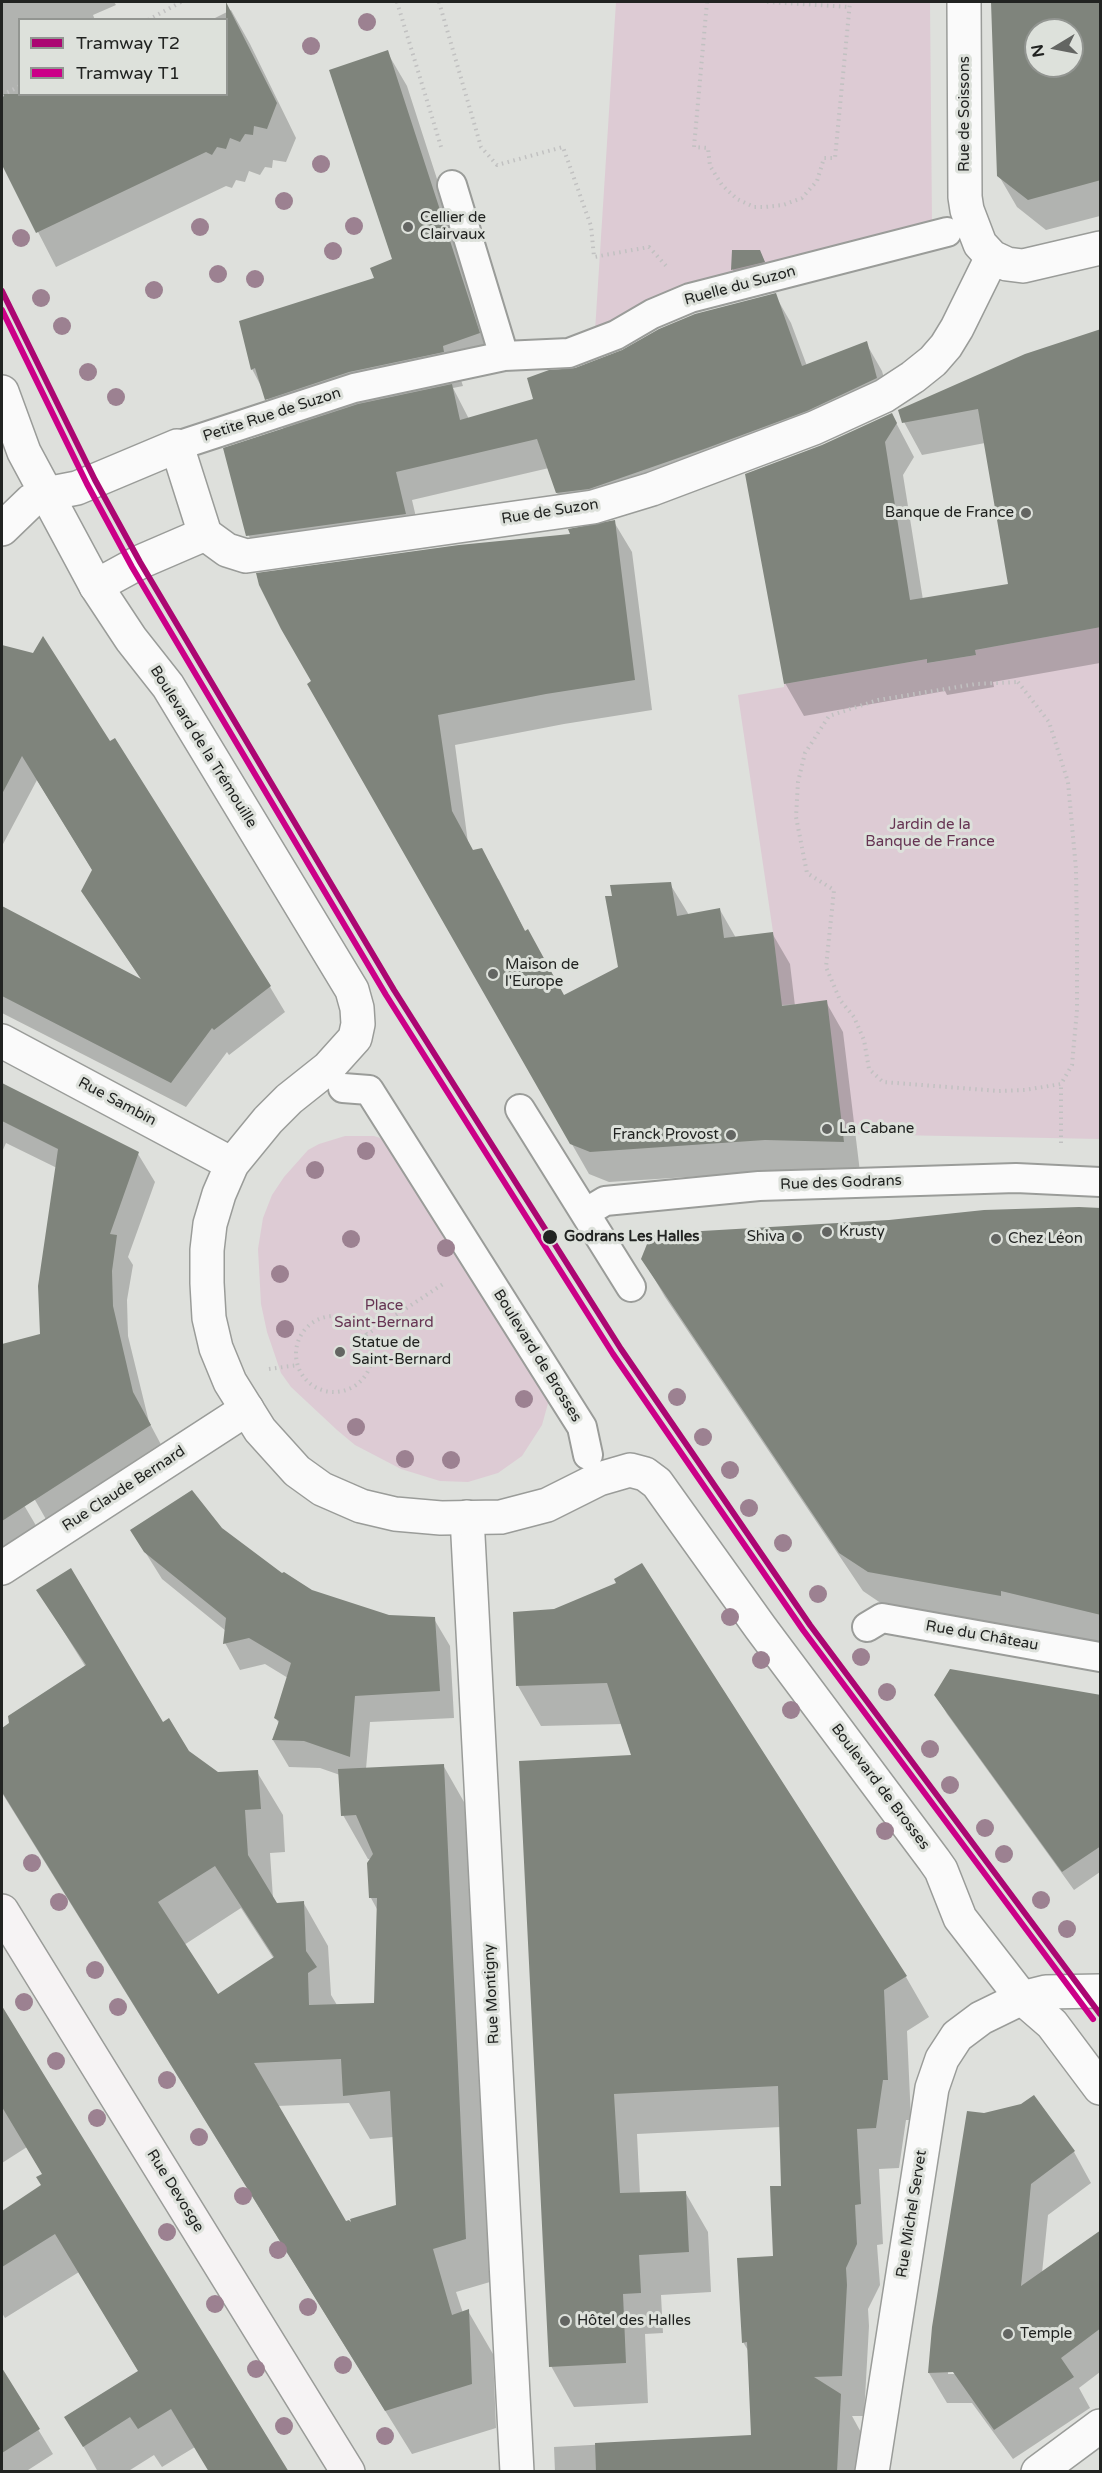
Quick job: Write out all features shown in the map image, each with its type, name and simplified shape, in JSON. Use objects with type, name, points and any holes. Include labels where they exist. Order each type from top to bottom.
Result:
[{"type":"main road","name":"Rue Devosge","points":[[2,1911],[348,2472]]},
{"type":"street","name":"Rue de Soissons","points":[[964,2],[965,197],[959,229],[980,244],[992,257]]},
{"type":"street","points":[[452,185],[504,356]]},
{"type":"street","name":"Ruelle du Suzon","points":[[504,356],[569,353],[616,334],[652,314],[690,298],[959,229]]},
{"type":"street","points":[[992,257],[1007,264],[1023,266],[1101,248]]},
{"type":"street","name":"Rue de Suzon","points":[[205,534],[227,550],[246,556],[593,507],[652,489],[814,428],[884,396],[913,377],[933,361],[946,346],[992,257]]},
{"type":"street","name":"Petite Rue de Suzon","points":[[46,494],[77,488],[177,446],[354,388],[504,356]]},
{"type":"street","name":"Boulevard de la Trémouille","points":[[2,392],[24,452],[96,586],[131,639],[168,686],[352,990],[358,1024],[355,1038],[336,1078]]},
{"type":"street","points":[[96,586],[140,562],[205,534],[177,446]]},
{"type":"street","points":[[2,529],[31,501],[46,494]]},
{"type":"street","name":"Rue Sambin","points":[[2,1041],[232,1164]]},
{"type":"street","points":[[467,1517],[441,1518],[395,1514],[361,1506],[322,1489],[297,1471],[270,1443],[230,1382],[219,1356],[208,1306],[207,1250],[210,1224],[219,1194],[232,1164],[273,1115],[336,1078],[369,1090],[478,1260]]},
{"type":"street","points":[[520,1109],[632,1287]]},
{"type":"street","name":"Rue des Godrans","points":[[585,1213],[605,1201],[759,1186],[1016,1178],[1101,1182]]},
{"type":"street","name":"Boulevard de Brosses","points":[[478,1260],[582,1427],[588,1455]]},
{"type":"street","name":"Rue Claude Bernard","points":[[2,1568],[247,1409]]},
{"type":"street","name":"Boulevard de Brosses","points":[[467,1517],[501,1517],[527,1512],[599,1479],[630,1470],[645,1474],[657,1483],[760,1627],[941,1870],[960,1918],[1022,1998],[1052,2024],[1101,2088]]},
{"type":"street","name":"Rue Montigny","points":[[467,1517],[517,2472]]},
{"type":"street","name":"Rue du Château","points":[[867,1627],[882,1617],[1101,1657]]},
{"type":"street","name":"Rue Michel Servet","points":[[872,2472],[932,2088],[942,2059],[957,2036],[981,2018],[1022,1998],[1046,1992],[1101,1991]]},
{"type":"street","points":[[1038,2472],[1101,2426]]},
{"type":"path","points":[[152,18],[181,2]]},
{"type":"path","points":[[397,2],[452,185]]},
{"type":"path","points":[[439,2],[481,147],[497,165],[563,147],[591,226],[594,257],[649,247],[666,265],[690,298]]},
{"type":"path","points":[[707,2],[694,147],[708,148],[710,166],[722,185],[737,199],[754,207],[783,205],[801,198],[817,181],[824,158],[835,158],[850,4],[767,2]]},
{"type":"path","points":[[2,95],[18,87]]},
{"type":"path","points":[[1060,1180],[1061,1084],[1072,1065],[1077,1010],[1076,869],[1068,782],[1049,722],[1018,682],[928,690],[878,700],[829,717],[805,753],[798,782],[796,817],[807,873],[834,890],[826,967],[840,1000],[854,1017],[864,1040],[869,1069],[884,1082],[922,1085],[999,1091],[1025,1090],[1061,1084]]},
{"type":"path","points":[[366,1335],[478,1260]]},
{"type":"path","points":[[334,1316],[347,1318],[358,1325],[366,1335],[371,1346],[371,1358],[362,1379],[353,1387],[330,1392],[308,1382],[298,1365],[296,1347],[301,1335],[309,1325],[320,1318],[334,1316]]},
{"type":"path","points":[[265,1370],[298,1365]]},
{"type":"green space","points":[[616,2],[930,2],[932,223],[595,331]]},
{"type":"green space","name":"Jardin de la Banque de France","points":[[1100,627],[1100,1139],[843,1134],[798,1004],[781,1005],[773,932],[738,695],[784,687],[784,684],[927,659],[928,663],[976,655],[975,650]]},
{"type":"green space","name":"Place Saint-Bernard","points":[[345,1136],[374,1136],[399,1144],[552,1389],[542,1425],[522,1456],[498,1473],[468,1482],[440,1481],[401,1469],[355,1445],[291,1387],[281,1373],[267,1332],[261,1304],[258,1249],[263,1218],[272,1195],[284,1177],[308,1150]]},
{"type":"building","points":[[226,2],[277,103],[267,129],[254,126],[253,135],[245,134],[240,142],[230,138],[226,149],[217,147],[212,155],[206,152],[36,233],[2,165],[2,94],[18,94],[18,96],[228,96],[228,18],[226,18]]},
{"type":"building","points":[[991,2],[1101,2],[1101,180],[1028,200],[997,176]]},
{"type":"building","name":"Cellier de Clairvaux","points":[[388,50],[480,333],[443,346],[444,352],[349,372],[265,400],[255,368],[251,370],[239,321],[374,278],[370,268],[392,259],[329,70]]},
{"type":"building","points":[[732,250],[760,250],[765,262],[731,270]]},
{"type":"building","points":[[776,293],[802,366],[867,341],[877,378],[807,411],[589,489],[556,493],[537,439],[396,472],[406,514],[246,536],[223,448],[358,404],[452,384],[460,420],[533,399],[527,378],[549,370],[575,368],[622,350],[659,329],[695,314]]},
{"type":"building","name":"Banque de France","points":[[1101,329],[1101,627],[975,650],[976,655],[927,663],[927,659],[784,684],[745,474],[822,445],[892,413],[897,423],[885,442],[910,600],[1008,584],[978,409],[902,423],[898,410],[1025,354]]},
{"type":"building","points":[[615,520],[635,680],[438,715],[452,811],[473,850],[482,848],[525,931],[528,929],[564,995],[618,967],[605,896],[612,896],[610,885],[671,882],[677,916],[720,908],[724,938],[773,932],[782,1006],[827,1000],[844,1142],[765,1140],[590,1152],[570,1144],[307,684],[311,681],[281,629],[259,585],[256,573],[459,545],[570,534],[568,529]]},
{"type":"building","points":[[43,636],[110,741],[115,738],[271,986],[214,1030],[212,1028],[171,1083],[2,996],[2,906],[141,979],[81,891],[92,870],[22,756],[2,794],[2,645],[33,653]]},
{"type":"building","points":[[2,1083],[139,1152],[110,1234],[117,1235],[112,1271],[113,1306],[133,1392],[151,1425],[2,1521],[2,1344],[40,1334],[38,1286],[58,1149],[2,1121]]},
{"type":"building","points":[[1101,1208],[1101,1615],[1001,1591],[1001,1596],[868,1572],[839,1553],[641,1259],[651,1234],[889,1220],[984,1210]]},
{"type":"building","points":[[192,1490],[222,1528],[282,1573],[284,1572],[312,1590],[389,1615],[435,1617],[440,1691],[355,1696],[350,1757],[304,1741],[272,1740],[279,1721],[274,1718],[291,1663],[249,1638],[223,1644],[226,1618],[144,1552],[130,1530]]},
{"type":"building","points":[[642,1563],[907,1976],[884,1990],[888,2080],[883,2080],[876,2128],[857,2129],[861,2204],[855,2205],[857,2244],[846,2268],[842,2376],[814,2377],[841,2394],[837,2472],[596,2472],[595,2443],[751,2435],[747,2342],[742,2343],[737,2258],[773,2256],[770,2186],[781,2186],[778,2086],[614,2094],[620,2193],[686,2191],[689,2252],[639,2255],[641,2293],[623,2294],[626,2363],[549,2367],[519,1761],[631,1755],[607,1683],[516,1686],[513,1612],[554,1609],[616,1583],[614,1579]]},
{"type":"building","points":[[71,1568],[163,1722],[169,1718],[189,1751],[218,1772],[258,1770],[261,1809],[245,1810],[248,1855],[277,1903],[304,1901],[306,1951],[317,1967],[308,1973],[309,2005],[374,2003],[377,1898],[369,1898],[367,1863],[373,1854],[356,1815],[341,1816],[338,1769],[444,1764],[466,2239],[433,2249],[452,2315],[469,2309],[472,2384],[385,2411],[2,1792],[2,1728],[9,1723],[8,1716],[86,1665],[36,1590]],"holes":[[[215,1866],[274,1957],[218,1994],[158,1902]],[[341,2059],[343,2096],[390,2091],[396,2205],[350,2219],[351,2222],[346,2221],[254,2063]]]},
{"type":"building","points":[[950,1669],[1101,1695],[1101,1846],[1062,1872],[934,1695]]},
{"type":"building","points":[[2,2006],[289,2472],[209,2472],[171,2409],[138,2429],[130,2417],[83,2447],[64,2417],[138,2371],[55,2234],[2,2267],[2,2211],[41,2185],[36,2177],[42,2174],[2,2107]]},
{"type":"building","points":[[1034,2095],[1075,2151],[1031,2184],[1021,2286],[1101,2230],[1101,2328],[1061,2358],[1074,2377],[994,2430],[953,2372],[928,2373],[932,2327],[967,2111],[984,2113],[1021,2104]]},
{"type":"building","points":[[2,2368],[40,2429],[2,2453]]},
{"type":"tram line","name":"T2","points":[[2,291],[95,480],[140,562],[394,990],[621,1349],[810,1625],[1100,2014]]},
{"type":"tram line","name":"T1","points":[[2,310],[87,484],[132,567],[386,995],[613,1354],[803,1630],[1093,2019]]},
{"type":"place","name":"Cellier de Clairvaux","points":[[408,227]]},
{"type":"place","name":"Banque de France","points":[[1026,513]]},
{"type":"place","name":"Maison de l'Europe","points":[[493,974]]},
{"type":"place","name":"La Cabane","points":[[827,1129]]},
{"type":"place","name":"Franck Provost","points":[[731,1135]]},
{"type":"place","name":"Krusty","points":[[827,1232]]},
{"type":"place","name":"Godrans Les Halles","points":[[550,1237]]},
{"type":"place","name":"Shiva","points":[[797,1237]]},
{"type":"place","name":"Chez Léon","points":[[996,1239]]},
{"type":"place","name":"Statue de Saint-Bernard","points":[[340,1352]]},
{"type":"place","name":"Hôtel des Halles","points":[[565,2321]]},
{"type":"place","name":"Temple","points":[[1008,2334]]}]
